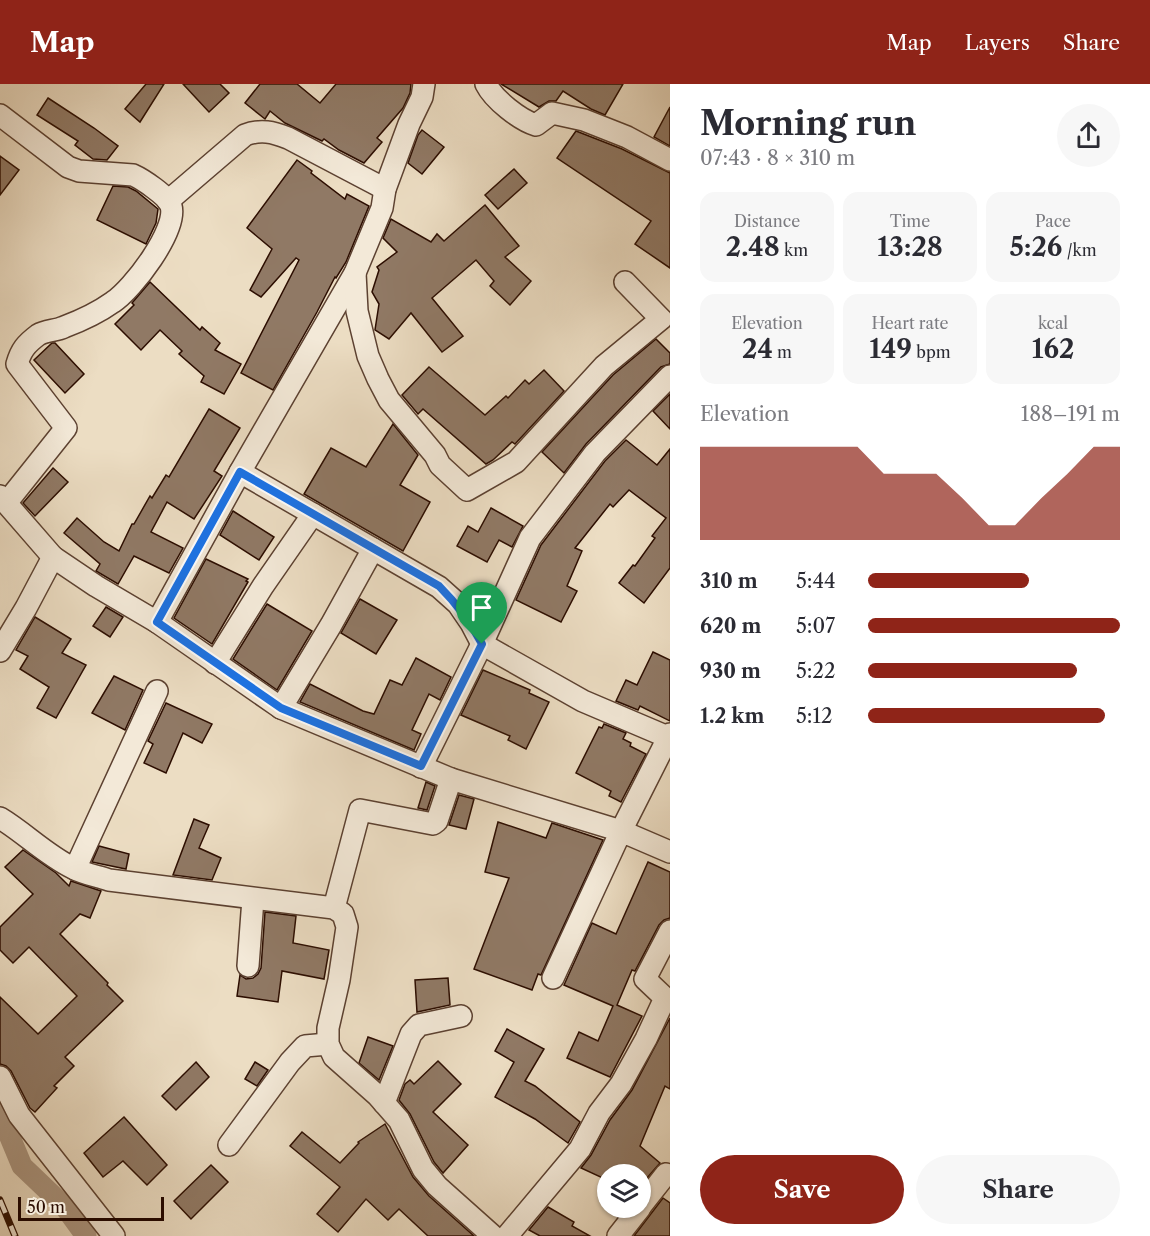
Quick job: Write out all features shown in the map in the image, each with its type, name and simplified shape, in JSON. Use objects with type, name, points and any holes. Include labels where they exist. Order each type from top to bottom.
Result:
[{"type":"street","points":[[157,622],[240,472],[355,273],[382,208],[385,189],[409,124],[422,97],[424,84]]},
{"type":"street","points":[[486,84],[490,92],[524,121],[536,125],[552,113],[584,120],[627,137],[670,160]]},
{"type":"street","points":[[0,115],[68,167],[80,171],[133,175],[140,178],[168,201],[172,212],[165,234],[147,268],[114,302],[63,328],[40,333],[22,347],[17,364],[66,428],[3,499],[53,557],[96,586],[157,622],[281,708],[451,779],[621,831],[670,852]]},
{"type":"street","points":[[168,201],[245,135],[256,130],[272,132],[288,138],[385,189]]},
{"type":"street","points":[[355,273],[357,311],[368,356],[389,400],[435,455],[440,465],[468,490],[516,462],[604,366],[661,319],[625,282]]},
{"type":"street","points":[[421,766],[482,644],[530,538],[595,453],[670,376]]},
{"type":"street","points":[[240,472],[439,586],[458,604],[482,644],[583,701],[670,736],[621,831],[554,978]]},
{"type":"street","points":[[215,663],[312,514]]},
{"type":"street","points":[[281,708],[373,549]]},
{"type":"street","points":[[0,651],[53,557]]},
{"type":"street","points":[[75,869],[157,691]]},
{"type":"street","points":[[334,908],[360,810],[433,825],[437,821],[451,779]]},
{"type":"street","points":[[0,818],[21,831],[53,857],[75,869],[109,880],[334,908],[343,914],[347,927],[339,980],[328,1028],[328,1044],[334,1057],[399,1120],[423,1169],[437,1186],[493,1236]]},
{"type":"street","points":[[248,966],[253,899]]},
{"type":"street","points":[[518,1233],[580,1149],[599,1113],[621,1084],[646,1039],[665,998],[645,979],[670,931]]},
{"type":"street","points":[[384,1103],[411,1034],[419,1025],[461,1016]]},
{"type":"street","points":[[230,1145],[290,1062],[305,1046],[328,1044]]},
{"type":"street","points":[[0,1077],[19,1115],[114,1236]]},
{"type":"street","points":[[651,1193],[666,1174]]},
{"type":"street","points":[[618,1236],[632,1218]]},
{"type":"building","points":[[146,84],[164,84],[140,122],[125,109]]},
{"type":"building","points":[[183,84],[220,84],[229,93],[209,112]]},
{"type":"building","points":[[260,84],[297,84],[320,103],[336,84],[411,84],[410,93],[403,108],[377,138],[382,142],[364,163],[324,139],[322,141],[285,123],[270,111],[265,119],[245,103]]},
{"type":"building","points":[[501,84],[623,84],[605,115],[563,91],[556,101],[549,101],[539,107]]},
{"type":"building","points":[[48,98],[118,146],[107,160],[93,159],[75,145],[78,141],[37,115]]},
{"type":"building","points":[[670,107],[670,146],[654,137]]},
{"type":"building","points":[[422,130],[444,147],[422,174],[408,163]]},
{"type":"building","points":[[576,131],[622,149],[670,173],[670,268],[635,244],[651,221],[557,158]]},
{"type":"building","points":[[0,156],[19,170],[0,195]]},
{"type":"building","points":[[297,160],[345,199],[347,194],[369,206],[346,262],[335,277],[273,390],[241,373],[299,260],[296,258],[261,297],[250,290],[272,249],[247,228]]},
{"type":"building","points":[[514,169],[527,183],[498,209],[485,195]]},
{"type":"building","points":[[113,186],[128,187],[136,191],[158,209],[156,223],[146,244],[97,220]]},
{"type":"building","points":[[485,205],[519,246],[505,257],[531,281],[510,305],[490,286],[494,281],[476,260],[432,298],[463,336],[442,352],[411,313],[389,339],[375,330],[379,304],[372,292],[379,270],[377,267],[397,252],[383,238],[391,219],[431,242],[437,234],[444,241]]},
{"type":"building","points":[[150,282],[200,330],[202,327],[220,343],[215,350],[241,364],[224,394],[201,382],[204,376],[179,354],[182,351],[160,330],[141,350],[115,324],[134,305],[132,303]]},
{"type":"building","points":[[656,339],[670,353],[670,364],[661,367],[586,444],[564,473],[542,452],[613,375]]},
{"type":"building","points":[[52,343],[55,343],[84,374],[65,393],[34,360]]},
{"type":"building","points":[[429,367],[485,415],[506,396],[508,398],[525,380],[529,384],[544,370],[564,391],[515,444],[512,442],[486,464],[423,409],[418,414],[402,395]]},
{"type":"building","points":[[670,394],[670,429],[653,411]]},
{"type":"building","points":[[209,409],[240,428],[214,471],[222,476],[194,519],[167,502],[151,532],[183,548],[169,573],[134,556],[118,584],[96,571],[100,564],[64,533],[77,518],[104,542],[119,551],[132,524],[166,475],[169,477]]},
{"type":"building","points":[[393,424],[418,455],[400,485],[430,502],[403,551],[304,494],[331,448],[366,467]]},
{"type":"building","points":[[626,440],[657,465],[670,449],[670,568],[644,603],[619,583],[633,565],[635,566],[655,538],[652,536],[666,518],[629,490],[613,507],[610,504],[575,548],[582,551],[567,586],[577,591],[561,622],[516,600],[541,545],[605,461]]},
{"type":"building","points":[[53,468],[68,482],[35,516],[23,503]]},
{"type":"building","points":[[491,508],[523,526],[512,547],[499,540],[487,562],[457,546],[468,526],[478,532]]},
{"type":"building","points":[[233,511],[274,537],[259,560],[220,535]]},
{"type":"building","points":[[206,559],[248,579],[212,644],[174,618]]},
{"type":"building","points":[[360,599],[397,620],[376,654],[341,633]]},
{"type":"building","points":[[267,604],[312,631],[277,690],[233,659]]},
{"type":"building","points":[[106,607],[123,617],[110,637],[93,626]]},
{"type":"building","points":[[35,617],[71,639],[62,653],[86,665],[56,718],[37,708],[49,687],[20,669],[28,656],[16,650]]},
{"type":"building","points":[[653,652],[670,660],[670,721],[640,706],[638,710],[616,701],[626,680],[637,685]]},
{"type":"building","points":[[416,658],[451,677],[440,700],[429,694],[412,730],[421,734],[414,750],[300,702],[310,684],[363,711],[374,714],[390,680],[402,685]]},
{"type":"building","points":[[483,670],[530,690],[529,693],[549,702],[526,749],[508,740],[510,736],[461,715]]},
{"type":"building","points":[[114,676],[143,690],[125,730],[92,713]]},
{"type":"building","points":[[166,703],[212,724],[202,743],[183,733],[166,773],[144,763],[153,744],[148,741]]},
{"type":"building","points":[[604,724],[626,733],[623,739],[631,743],[630,746],[646,754],[621,802],[609,796],[611,791],[576,773],[599,727],[602,728]]},
{"type":"building","points":[[426,782],[435,786],[427,810],[418,808]]},
{"type":"building","points":[[459,795],[474,799],[466,829],[449,825]]},
{"type":"building","points":[[194,819],[209,825],[199,848],[221,858],[212,880],[173,875]]},
{"type":"building","points":[[498,822],[546,838],[552,823],[603,840],[532,990],[474,969],[509,878],[485,872]]},
{"type":"building","points":[[99,846],[129,854],[126,869],[92,862]]},
{"type":"building","points":[[23,850],[56,873],[69,886],[71,881],[101,891],[90,918],[80,914],[60,934],[123,1001],[65,1057],[74,1066],[54,1086],[57,1088],[35,1112],[30,1108],[11,1071],[0,1064],[0,997],[38,1034],[77,996],[29,947],[13,963],[0,950],[0,927],[33,894],[5,867]]},
{"type":"building","points":[[648,862],[670,872],[670,918],[659,925],[635,971],[632,970],[617,1005],[642,1016],[610,1077],[567,1058],[579,1032],[598,1041],[613,1006],[564,985],[592,923],[616,934]]},
{"type":"building","points":[[265,912],[296,916],[293,943],[329,950],[324,979],[282,971],[278,1002],[237,996],[240,975],[246,979],[253,978],[261,968]]},
{"type":"building","points":[[448,978],[450,1005],[417,1012],[415,980]]},
{"type":"building","points":[[670,1018],[670,1089],[665,1086],[640,1146],[660,1163],[651,1173],[651,1164],[597,1164],[597,1175],[581,1168],[591,1155],[610,1120],[632,1090]]},
{"type":"building","points":[[507,1029],[544,1049],[525,1081],[535,1086],[580,1122],[568,1143],[535,1119],[495,1097],[514,1062],[495,1051]]},
{"type":"building","points":[[368,1037],[393,1046],[379,1080],[359,1063]]},
{"type":"building","points":[[438,1061],[461,1084],[433,1112],[468,1145],[443,1173],[434,1162],[410,1114],[399,1100],[405,1084],[410,1080],[414,1084]]},
{"type":"building","points":[[196,1062],[209,1077],[176,1110],[162,1096]]},
{"type":"building","points":[[255,1062],[268,1070],[257,1086],[245,1079]]},
{"type":"building","points":[[124,1117],[167,1165],[147,1185],[123,1161],[103,1177],[84,1153]]},
{"type":"building","points":[[385,1124],[413,1177],[429,1196],[474,1236],[428,1236],[399,1209],[388,1220],[366,1199],[338,1232],[317,1214],[340,1187],[290,1146],[302,1132],[340,1163],[358,1142]]},
{"type":"building","points":[[211,1165],[228,1182],[191,1219],[174,1201]]},
{"type":"building","points":[[663,1198],[670,1203],[670,1236],[634,1236],[648,1218],[651,1218],[651,1214]]},
{"type":"building","points":[[548,1207],[574,1222],[572,1226],[590,1236],[540,1236],[529,1230]]},
{"type":"waterway","points":[[0,1113],[22,1166],[65,1207],[86,1236]]},
{"type":"railway","points":[[0,1200],[15,1236]]},
{"type":"route","points":[[240,472],[439,586],[458,604],[482,644],[421,766],[281,708],[157,622],[240,472]]}]
